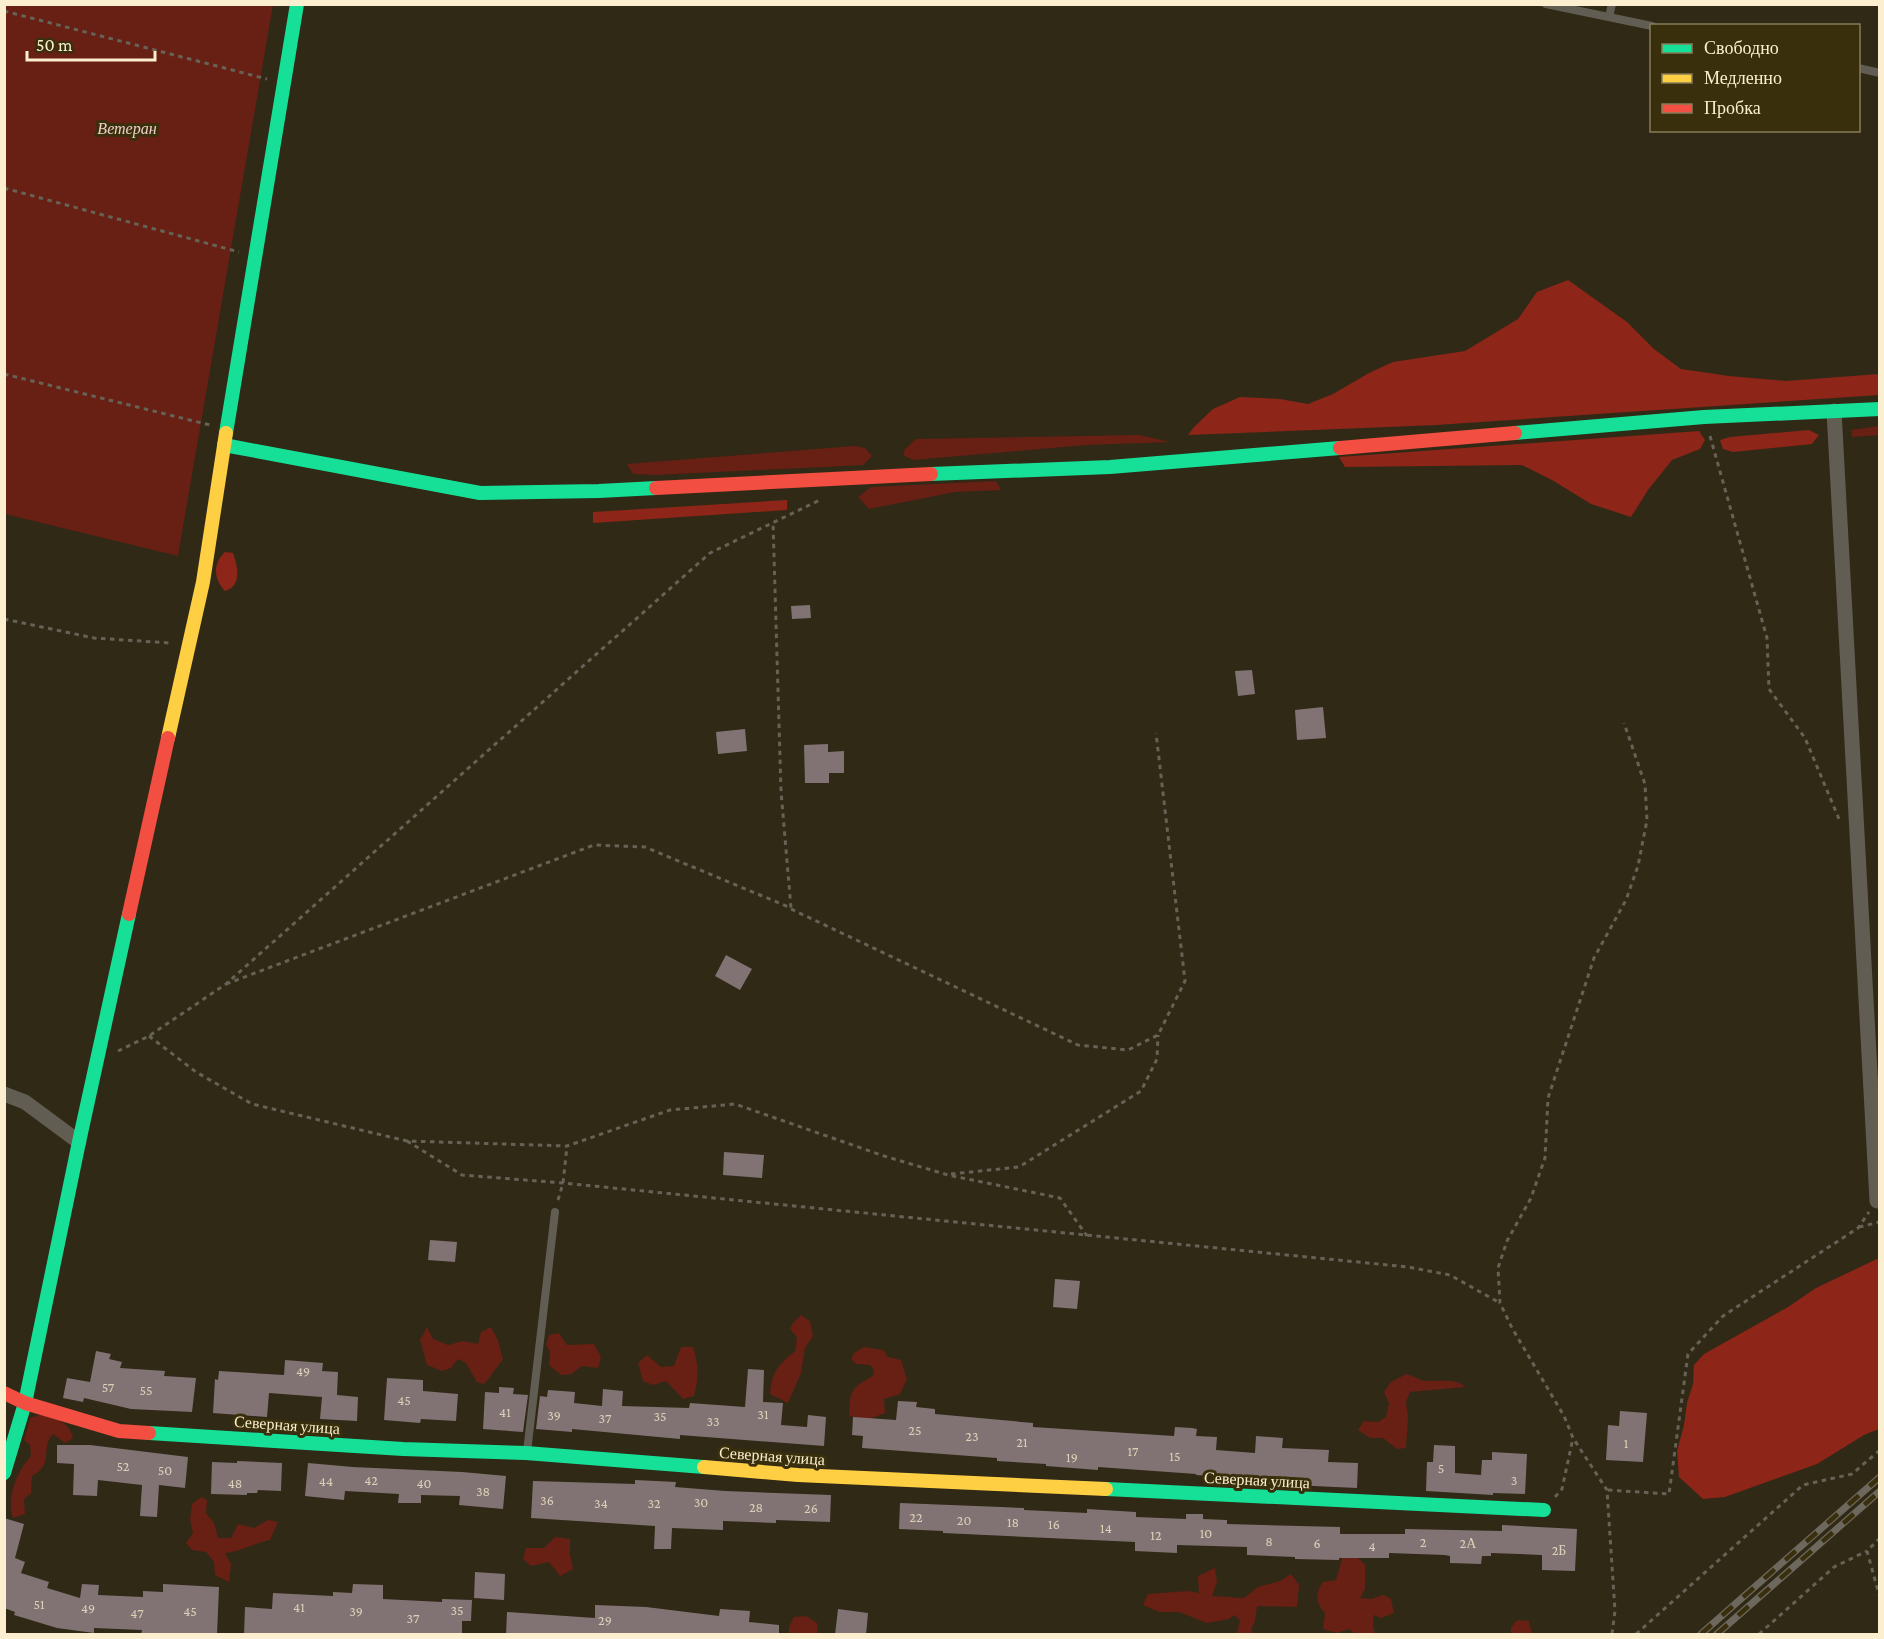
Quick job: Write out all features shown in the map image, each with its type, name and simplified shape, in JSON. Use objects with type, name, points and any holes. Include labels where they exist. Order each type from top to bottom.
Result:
[{"type":"street","points":[[4,1473],[25,1403],[79,1142],[203,582],[297,4]]},
{"type":"street","points":[[224,445],[480,492],[599,491],[868,476],[1110,467],[1704,417],[1880,409]]},
{"type":"street","points":[[1834,411],[1877,1201]]},
{"type":"street","points":[[4,1094],[25,1102],[79,1142]]},
{"type":"street","name":"Северная улица","points":[[4,1393],[25,1403],[119,1431],[403,1449],[526,1453],[798,1475],[1544,1510]]},
{"type":"lane","points":[[1546,4],[1650,26]]},
{"type":"lane","points":[[1609,17],[1612,4]]},
{"type":"lane","points":[[1860,68],[1880,73]]},
{"type":"lane","points":[[526,1453],[555,1212]]},
{"type":"path","points":[[4,10],[284,84]]},
{"type":"path","points":[[4,188],[255,256]]},
{"type":"path","points":[[4,374],[226,430]]},
{"type":"path","points":[[1704,417],[1767,638],[1769,688],[1805,738],[1841,823]]},
{"type":"path","points":[[97,1061],[149,1036],[226,984],[710,554],[826,496]]},
{"type":"path","points":[[773,522],[781,791],[791,908]]},
{"type":"path","points":[[4,619],[94,638],[190,644]]},
{"type":"path","points":[[1611,1635],[1615,1611],[1607,1490],[1573,1438],[1564,1416],[1500,1304],[1498,1268],[1507,1241],[1531,1198],[1545,1158],[1548,1098],[1594,958],[1626,900],[1638,866],[1647,820],[1645,784],[1624,723]]},
{"type":"path","points":[[948,1174],[1019,1167],[1141,1091],[1157,1059],[1158,1035],[1185,981],[1156,733]]},
{"type":"path","points":[[226,984],[594,845],[645,847],[791,908],[1078,1045],[1128,1050],[1158,1035]]},
{"type":"path","points":[[149,1036],[196,1072],[252,1104],[407,1141],[567,1146],[670,1110],[735,1104],[884,1156],[948,1174],[1060,1198],[1087,1236]]},
{"type":"path","points":[[407,1141],[462,1175],[563,1183],[1408,1267],[1450,1275],[1500,1304]]},
{"type":"path","points":[[555,1212],[563,1183],[567,1146]]},
{"type":"path","points":[[1858,1228],[1877,1201]]},
{"type":"path","points":[[1607,1490],[1669,1494],[1688,1354],[1723,1316],[1858,1228],[1880,1222]]},
{"type":"path","points":[[1544,1510],[1562,1489],[1573,1438]]},
{"type":"path","points":[[1636,1635],[1803,1485],[1852,1474],[1880,1450]]},
{"type":"path","points":[[1759,1635],[1834,1567],[1867,1551],[1880,1538]]},
{"type":"path","points":[[1867,1551],[1880,1598]]},
{"type":"green space","name":"Ветеран","points":[[5,4],[273,5],[178,556],[5,514]]},
{"type":"green space","points":[[1879,426],[1879,435],[1852,437],[1851,430]]},
{"type":"green space","points":[[1139,435],[1170,442],[1087,445],[913,460],[903,455],[905,449],[916,439]]},
{"type":"green space","points":[[854,446],[865,448],[872,456],[863,465],[656,475],[633,474],[627,464]]},
{"type":"green space","points":[[996,481],[1001,490],[955,492],[869,509],[858,497],[871,487]]},
{"type":"green space","points":[[801,1315],[810,1321],[813,1336],[805,1348],[801,1373],[788,1403],[770,1394],[771,1386],[777,1370],[795,1351],[797,1337],[790,1329]]},
{"type":"green space","points":[[427,1327],[433,1339],[448,1345],[463,1341],[478,1344],[481,1332],[491,1327],[498,1340],[503,1360],[484,1384],[477,1382],[466,1363],[458,1359],[451,1368],[442,1371],[427,1365],[420,1340]]},
{"type":"green space","points":[[559,1333],[567,1345],[594,1344],[601,1357],[598,1368],[582,1366],[571,1374],[561,1375],[549,1365],[550,1351],[546,1345],[549,1335]]},
{"type":"green space","points":[[681,1347],[693,1347],[698,1372],[694,1396],[683,1399],[666,1381],[653,1385],[643,1381],[638,1363],[647,1355],[661,1367],[674,1366]]},
{"type":"green space","points":[[864,1347],[883,1350],[888,1357],[901,1360],[907,1379],[900,1394],[884,1399],[885,1413],[867,1420],[849,1416],[853,1391],[873,1376],[874,1370],[870,1365],[856,1364],[851,1359],[854,1353]]},
{"type":"green space","points":[[1406,1374],[1426,1381],[1456,1382],[1465,1387],[1410,1392],[1406,1402],[1408,1417],[1406,1448],[1397,1449],[1383,1438],[1370,1438],[1358,1430],[1364,1421],[1378,1422],[1386,1417],[1389,1404],[1384,1392],[1391,1382]]},
{"type":"green space","points":[[42,1414],[69,1428],[73,1438],[65,1443],[53,1434],[47,1445],[46,1461],[32,1476],[31,1493],[24,1499],[25,1514],[13,1518],[11,1502],[14,1485],[21,1469],[31,1456],[30,1445],[24,1440],[30,1418]]},
{"type":"green space","points":[[201,1497],[207,1500],[206,1513],[214,1523],[218,1538],[231,1538],[238,1524],[254,1528],[268,1520],[278,1522],[270,1540],[225,1553],[231,1564],[229,1582],[215,1575],[214,1562],[206,1552],[192,1550],[186,1543],[193,1533],[190,1520],[192,1504]]},
{"type":"green space","points":[[555,1537],[570,1539],[573,1569],[560,1576],[549,1562],[531,1566],[523,1559],[526,1548],[544,1548]]},
{"type":"green space","points":[[1353,1553],[1365,1565],[1365,1589],[1360,1598],[1371,1599],[1383,1595],[1391,1599],[1394,1613],[1381,1618],[1374,1615],[1375,1634],[1355,1634],[1349,1629],[1337,1633],[1323,1629],[1325,1613],[1318,1602],[1319,1590],[1323,1582],[1336,1580],[1343,1555]]},
{"type":"green space","points":[[1215,1568],[1217,1582],[1212,1596],[1244,1598],[1258,1587],[1280,1581],[1291,1574],[1299,1585],[1297,1607],[1257,1606],[1251,1630],[1254,1634],[1237,1634],[1240,1620],[1234,1615],[1229,1619],[1207,1623],[1179,1612],[1159,1612],[1143,1605],[1148,1594],[1188,1591],[1199,1593],[1198,1576]]},
{"type":"green space","points":[[806,1616],[817,1623],[818,1634],[789,1634],[789,1627],[794,1617]]},
{"type":"green space","points":[[1517,1620],[1529,1621],[1532,1634],[1511,1634],[1511,1628]]},
{"type":"shaded area","points":[[1568,280],[1627,322],[1654,349],[1681,369],[1786,381],[1879,374],[1879,395],[1437,425],[1188,435],[1213,409],[1240,397],[1280,399],[1308,404],[1333,394],[1393,362],[1465,351],[1518,319],[1537,292]]},
{"type":"shaded area","points":[[1809,430],[1819,435],[1812,444],[1733,452],[1723,449],[1720,440],[1730,437]]},
{"type":"shaded area","points":[[1699,431],[1705,440],[1700,449],[1672,460],[1648,490],[1631,517],[1591,504],[1522,465],[1345,467],[1339,457]]},
{"type":"shaded area","points":[[787,500],[787,510],[593,523],[593,512]]},
{"type":"shaded area","points":[[225,552],[233,553],[237,575],[234,585],[225,591],[217,577],[216,566]]},
{"type":"shaded area","points":[[1879,1258],[1879,1429],[1864,1435],[1817,1464],[1725,1497],[1703,1499],[1679,1477],[1677,1451],[1693,1384],[1694,1365],[1704,1354],[1788,1307],[1816,1288]]},
{"type":"building","points":[[810,605],[811,618],[792,619],[791,606]]},
{"type":"building","points":[[1252,670],[1255,694],[1238,696],[1235,671]]},
{"type":"building","points":[[1323,707],[1326,738],[1297,740],[1295,710]]},
{"type":"building","points":[[745,729],[747,751],[718,754],[716,732]]},
{"type":"building","points":[[828,744],[828,752],[844,751],[844,773],[829,773],[829,783],[805,783],[804,745]]},
{"type":"building","points":[[726,955],[752,969],[740,990],[715,976]]},
{"type":"building","points":[[724,1152],[764,1155],[762,1178],[723,1175]]},
{"type":"building","points":[[430,1240],[457,1242],[455,1262],[428,1260]]},
{"type":"building","points":[[1055,1279],[1080,1281],[1077,1309],[1053,1307]]},
{"type":"building","points":[[96,1351],[111,1354],[109,1359],[122,1362],[120,1368],[165,1371],[164,1376],[196,1378],[192,1412],[131,1409],[84,1398],[83,1402],[63,1398],[67,1378],[90,1382]]},
{"type":"building","points":[[285,1360],[323,1363],[322,1371],[338,1372],[337,1395],[358,1397],[357,1421],[320,1419],[322,1397],[269,1393],[267,1417],[213,1413],[215,1379],[218,1380],[219,1371],[284,1375]]},
{"type":"building","points":[[748,1369],[764,1370],[763,1402],[783,1403],[781,1425],[807,1427],[808,1415],[826,1417],[824,1446],[680,1435],[680,1439],[572,1429],[572,1432],[536,1429],[540,1396],[547,1397],[548,1390],[575,1392],[574,1403],[602,1406],[603,1389],[623,1391],[622,1406],[689,1408],[690,1403],[745,1407]]},
{"type":"building","points":[[387,1378],[423,1380],[423,1391],[458,1394],[456,1421],[421,1419],[420,1423],[384,1420]]},
{"type":"building","points":[[499,1387],[514,1388],[513,1394],[528,1395],[523,1432],[483,1429],[485,1392],[499,1393]]},
{"type":"building","points":[[898,1401],[917,1402],[916,1407],[935,1409],[935,1414],[1033,1423],[1033,1427],[1174,1436],[1175,1427],[1192,1428],[1197,1429],[1196,1436],[1217,1437],[1216,1450],[1255,1453],[1256,1436],[1283,1438],[1282,1448],[1329,1450],[1328,1462],[1358,1463],[1357,1488],[1249,1483],[1249,1479],[1196,1474],[1046,1466],[1046,1464],[997,1461],[997,1458],[862,1448],[863,1436],[852,1435],[853,1417],[896,1420]]},
{"type":"building","points":[[1620,1411],[1647,1413],[1643,1462],[1606,1460],[1608,1425],[1619,1426]]},
{"type":"building","points":[[57,1445],[90,1445],[188,1457],[185,1488],[159,1485],[157,1517],[140,1516],[142,1485],[98,1480],[97,1496],[73,1495],[74,1464],[57,1463]]},
{"type":"building","points":[[1434,1445],[1455,1446],[1455,1473],[1481,1475],[1482,1460],[1492,1460],[1492,1452],[1527,1454],[1525,1494],[1493,1493],[1493,1495],[1426,1491],[1427,1462],[1433,1462]]},
{"type":"building","points":[[237,1461],[282,1463],[281,1491],[258,1490],[257,1493],[247,1493],[247,1495],[211,1494],[212,1462],[237,1463]]},
{"type":"building","points":[[308,1463],[506,1476],[503,1509],[459,1505],[460,1496],[421,1495],[421,1503],[398,1503],[399,1494],[345,1491],[344,1500],[305,1496]]},
{"type":"building","points":[[635,1480],[676,1482],[675,1487],[725,1491],[831,1495],[830,1522],[723,1521],[723,1530],[672,1528],[671,1549],[654,1549],[655,1526],[531,1518],[533,1481],[635,1484]]},
{"type":"building","points":[[900,1503],[1087,1513],[1087,1509],[1136,1512],[1136,1517],[1186,1519],[1186,1514],[1203,1514],[1203,1519],[1227,1520],[1227,1524],[1340,1527],[1340,1534],[1405,1534],[1405,1529],[1502,1531],[1502,1525],[1577,1529],[1575,1571],[1542,1570],[1542,1555],[1491,1553],[1491,1556],[1482,1556],[1481,1564],[1450,1563],[1450,1556],[1445,1555],[1389,1553],[1389,1558],[1295,1559],[1295,1557],[1247,1555],[1247,1547],[1177,1545],[1177,1553],[1135,1551],[1135,1542],[899,1529]]},
{"type":"building","points":[[4,1518],[24,1524],[15,1558],[25,1562],[21,1573],[49,1582],[47,1588],[80,1598],[82,1584],[99,1585],[98,1595],[143,1597],[143,1591],[163,1592],[163,1584],[219,1587],[217,1635],[141,1635],[142,1630],[94,1628],[94,1633],[57,1628],[14,1615],[15,1612],[4,1608]]},
{"type":"building","points":[[475,1572],[505,1574],[504,1600],[474,1598]]},
{"type":"building","points":[[353,1584],[383,1585],[383,1599],[442,1602],[442,1599],[472,1600],[471,1621],[462,1621],[462,1635],[244,1635],[245,1607],[272,1609],[273,1593],[333,1596],[333,1592],[352,1593]]},
{"type":"building","points":[[595,1605],[646,1607],[719,1616],[720,1609],[750,1611],[749,1622],[779,1625],[779,1635],[506,1635],[507,1612],[595,1618]]},
{"type":"building","points":[[838,1609],[868,1613],[866,1635],[835,1635]]},
{"type":"railway","points":[[1701,1634],[1880,1477]]},
{"type":"railway","points":[[1717,1634],[1880,1491]]},
{"type":"traffic: fast","points":[[226,433],[297,4]]},
{"type":"traffic: fast","points":[[1515,433],[1704,417],[1880,409]]},
{"type":"traffic: fast","points":[[224,445],[480,493],[656,488]]},
{"type":"traffic: fast","points":[[931,474],[1110,467],[1340,448]]},
{"type":"traffic: fast","points":[[4,1473],[25,1403],[129,914]]},
{"type":"traffic: fast","points":[[149,1433],[403,1449],[526,1453],[704,1467]]},
{"type":"traffic: fast","points":[[1106,1489],[1544,1510]]},
{"type":"traffic: slow","points":[[168,738],[203,582],[226,433]]},
{"type":"traffic: slow","points":[[704,1467],[798,1475],[1106,1489]]},
{"type":"traffic: jam","points":[[1340,448],[1515,433]]},
{"type":"traffic: jam","points":[[656,488],[931,474]]},
{"type":"traffic: jam","points":[[129,914],[168,738]]},
{"type":"traffic: jam","points":[[4,1393],[25,1403],[119,1431],[149,1433]]}]
